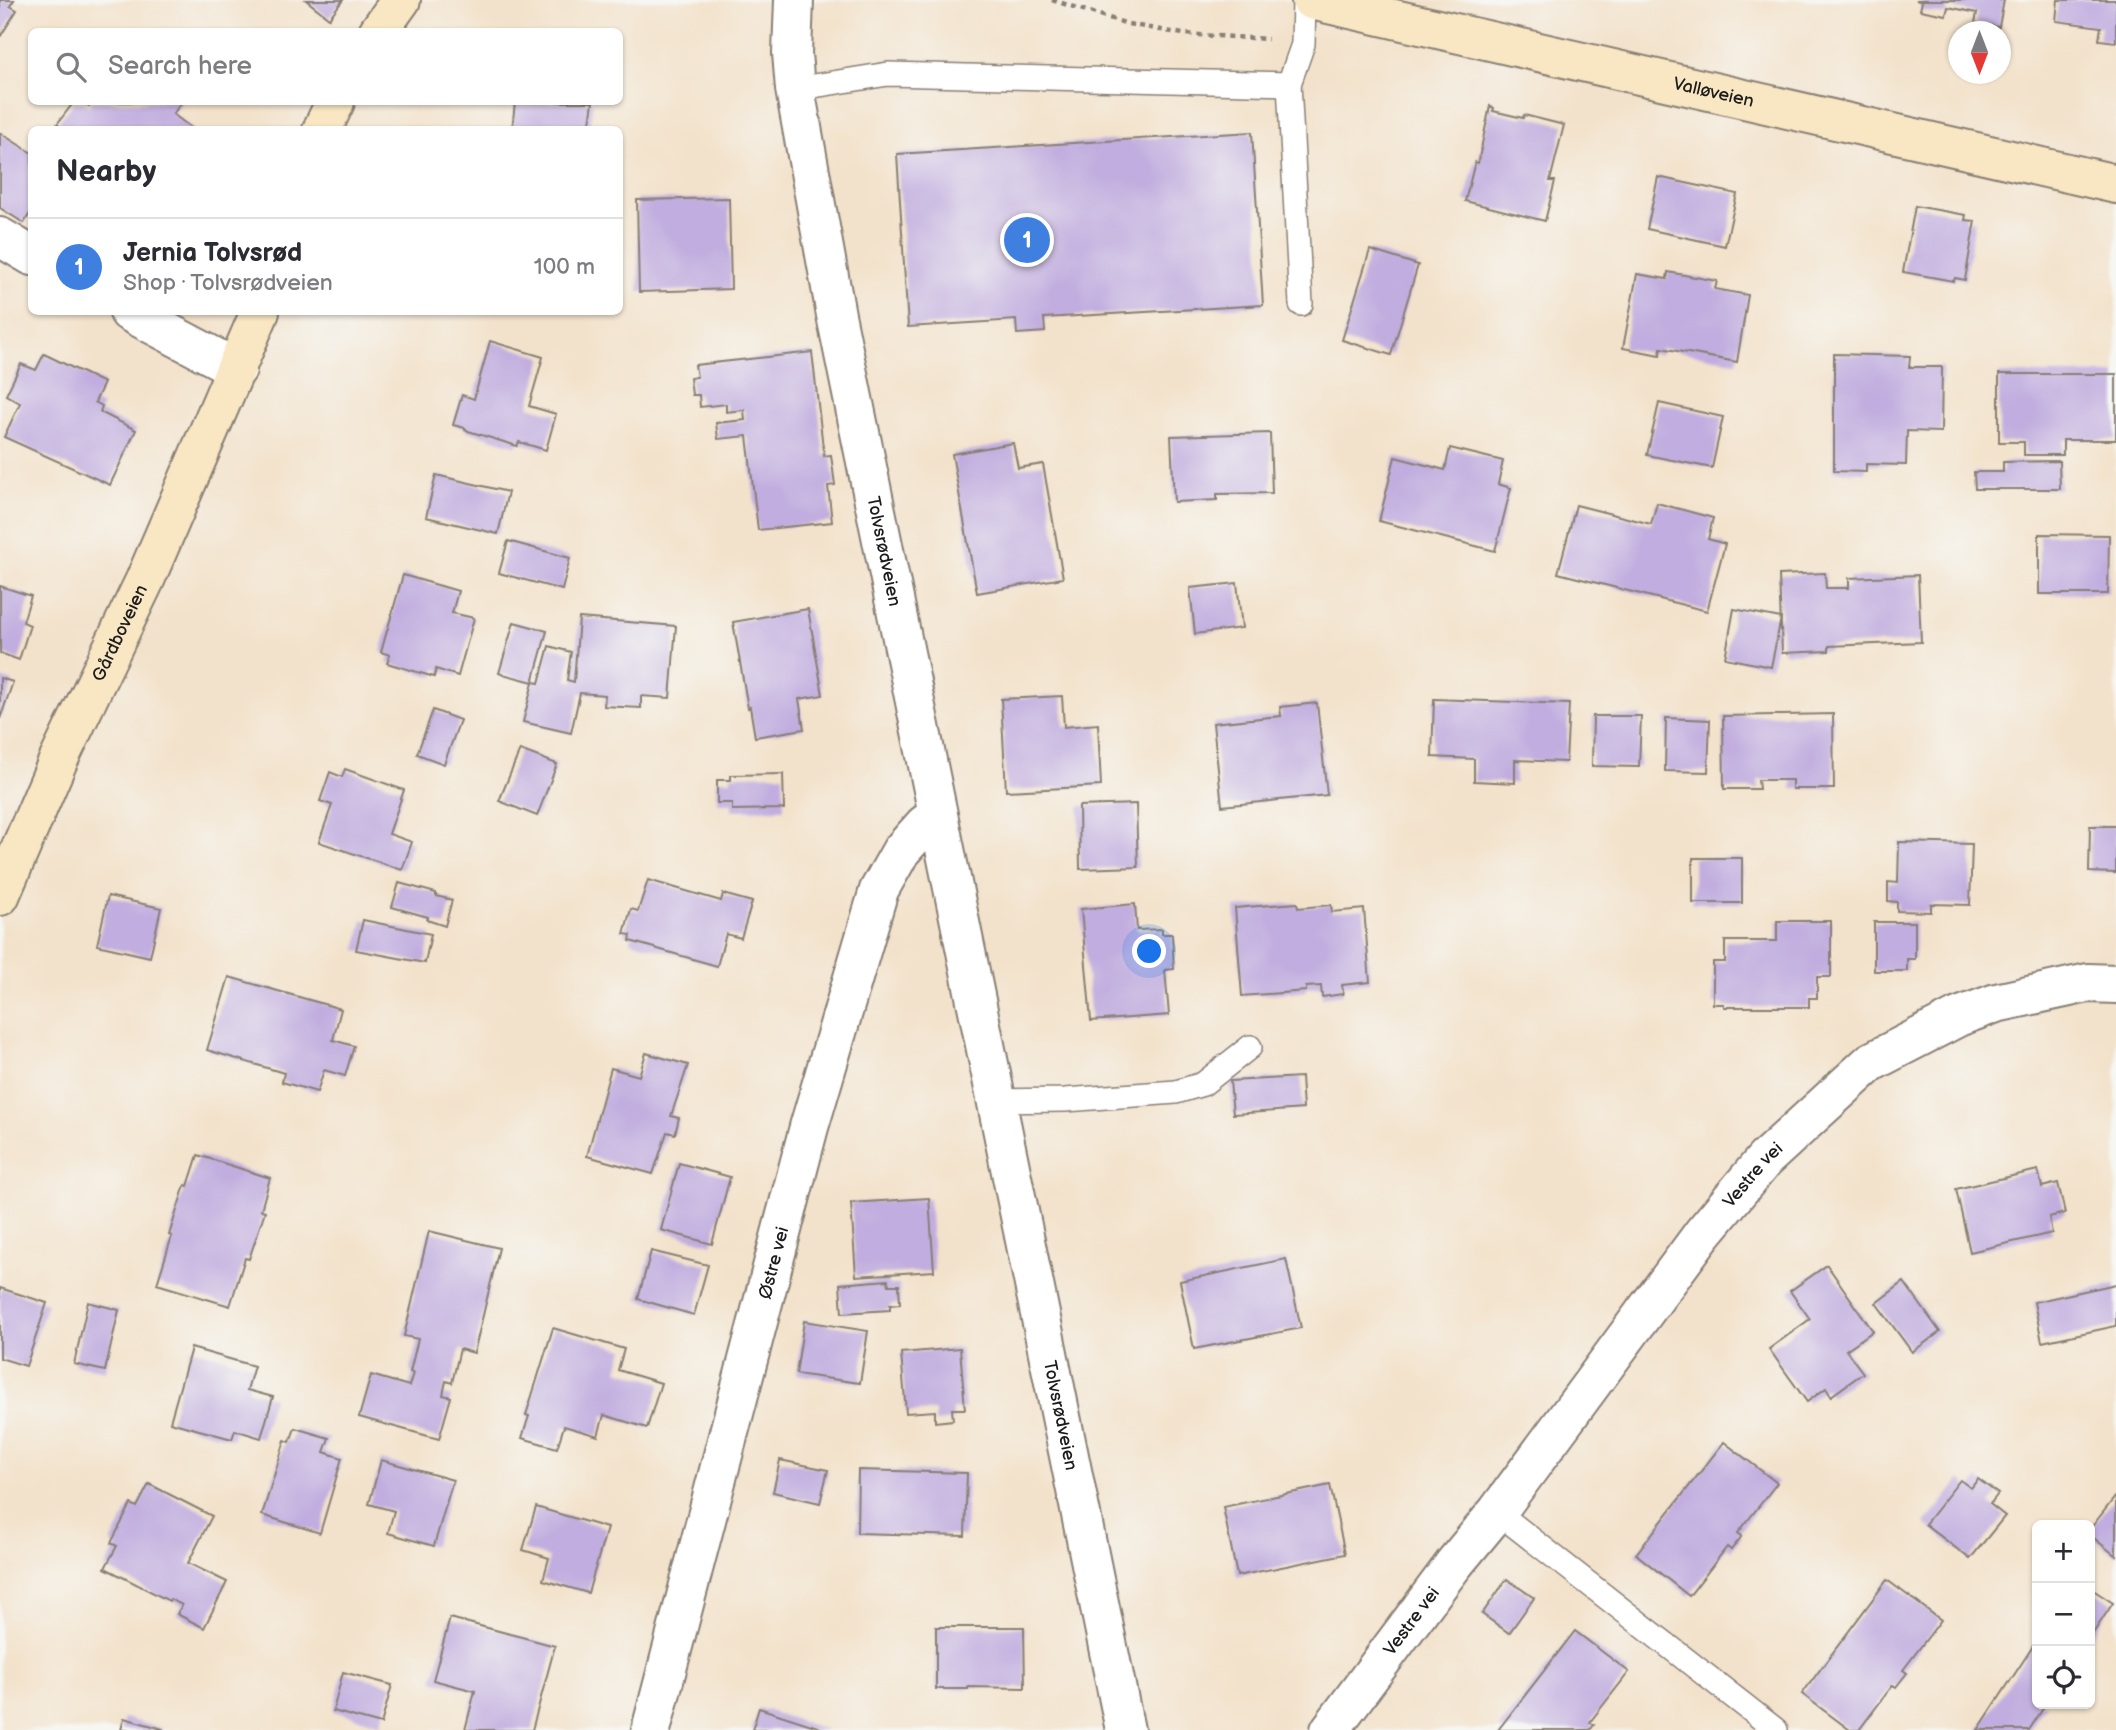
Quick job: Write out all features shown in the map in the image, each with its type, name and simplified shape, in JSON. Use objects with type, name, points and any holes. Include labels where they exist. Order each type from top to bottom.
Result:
[{"type":"main road","points":[[381,28],[401,0]]},
{"type":"main road","name":"Valløveien","points":[[1311,0],[2116,184]]},
{"type":"main road","points":[[323,126],[334,105]]},
{"type":"main road","name":"Gårdboveien","points":[[0,896],[58,761],[145,580],[259,315]]},
{"type":"street","name":"Tolvsrødveien","points":[[794,0],[792,53],[795,89],[836,315],[1125,1730]]},
{"type":"street","points":[[0,237],[28,254]]},
{"type":"street","points":[[135,315],[237,369]]},
{"type":"street","name":"Østre vei","points":[[651,1730],[808,1127],[879,890],[901,851],[924,825],[937,815]]},
{"type":"street","name":"Vestre vei","points":[[1330,1730],[1454,1564],[1497,1512],[1703,1233],[1765,1159],[1871,1062],[1958,1017],[1996,1003],[2088,983],[2116,984]]},
{"type":"lane","points":[[1301,304],[1289,84],[1303,44],[1304,0]]},
{"type":"lane","points":[[795,89],[888,74],[1289,84]]},
{"type":"lane","points":[[996,1101],[1065,1100],[1176,1092],[1203,1084],[1250,1047]]},
{"type":"lane","points":[[1497,1512],[1776,1730]]},
{"type":"building","points":[[0,0],[14,0],[10,6],[17,10],[0,37]]},
{"type":"building","points":[[306,0],[343,0],[329,18]]},
{"type":"building","points":[[1916,0],[2004,0],[2000,21],[1975,21],[1977,13],[1948,7],[1946,15],[1920,10],[1922,2]]},
{"type":"building","points":[[2058,0],[2116,0],[2116,42],[2099,40],[2101,27],[2056,21]]},
{"type":"building","points":[[72,105],[180,105],[173,114],[189,126],[59,126],[57,124]]},
{"type":"building","points":[[515,105],[593,105],[590,126],[512,126]]},
{"type":"building","points":[[1490,106],[1494,108],[1493,111],[1564,125],[1550,181],[1555,181],[1545,221],[1465,201],[1475,162],[1478,163]]},
{"type":"building","points":[[1252,132],[1263,305],[1044,318],[1045,332],[1017,334],[1016,320],[908,327],[897,154]]},
{"type":"building","points":[[0,133],[28,150],[28,216],[24,223],[0,208]]},
{"type":"building","points":[[1658,177],[1737,194],[1725,246],[1647,229]]},
{"type":"building","points":[[729,198],[731,289],[639,292],[637,200]]},
{"type":"building","points":[[1915,206],[1966,215],[1965,220],[1975,221],[1965,280],[1955,278],[1954,281],[1903,272]]},
{"type":"building","points":[[1370,250],[1418,265],[1391,355],[1342,340]]},
{"type":"building","points":[[1668,272],[1717,281],[1715,289],[1748,295],[1737,362],[1661,348],[1660,355],[1623,348],[1637,274],[1667,279]]},
{"type":"building","points":[[490,341],[543,357],[529,406],[556,414],[546,450],[519,442],[517,446],[453,425],[462,395],[474,399]]},
{"type":"building","points":[[812,352],[824,456],[831,455],[835,485],[828,486],[832,522],[758,530],[747,436],[718,439],[716,423],[745,420],[744,410],[726,412],[726,404],[700,407],[699,395],[692,395],[690,378],[697,377],[695,365]]},
{"type":"building","points":[[44,354],[104,383],[95,402],[102,406],[100,412],[136,430],[110,485],[4,437],[20,403],[6,395],[21,364],[36,370]]},
{"type":"building","points":[[1834,354],[1910,356],[1909,367],[1942,367],[1941,432],[1907,431],[1906,465],[1866,464],[1866,472],[1834,471]]},
{"type":"building","points":[[1999,374],[2116,374],[2116,440],[2063,440],[2063,455],[2024,455],[2024,442],[1999,442]]},
{"type":"building","points":[[1659,403],[1723,417],[1712,468],[1647,455]]},
{"type":"building","points":[[1270,433],[1272,493],[1217,494],[1217,500],[1174,502],[1171,436]]},
{"type":"building","points":[[1013,443],[1018,468],[1043,464],[1063,578],[977,593],[952,454]]},
{"type":"building","points":[[1450,448],[1503,461],[1498,484],[1511,488],[1495,551],[1379,521],[1395,457],[1445,470]]},
{"type":"building","points":[[2059,461],[2060,489],[1975,489],[1974,472],[2003,472],[2003,462]]},
{"type":"building","points":[[436,475],[508,492],[498,534],[426,517]]},
{"type":"building","points":[[1657,503],[1713,518],[1708,539],[1725,544],[1707,611],[1558,573],[1576,505],[1651,524]]},
{"type":"building","points":[[2039,534],[2109,535],[2108,594],[2039,594]]},
{"type":"building","points":[[508,541],[570,558],[562,590],[499,573]]},
{"type":"building","points":[[1825,573],[1826,588],[1849,588],[1849,578],[1918,575],[1921,642],[1829,646],[1829,651],[1782,653],[1779,575]]},
{"type":"building","points":[[403,575],[458,591],[452,613],[474,618],[458,676],[436,669],[434,677],[387,663],[390,655],[381,652]]},
{"type":"building","points":[[1237,583],[1242,628],[1195,634],[1190,588]]},
{"type":"building","points":[[0,586],[31,596],[23,622],[30,625],[19,660],[0,653]]},
{"type":"building","points":[[808,609],[823,695],[799,699],[804,729],[755,737],[733,622]]},
{"type":"building","points":[[1734,609],[1781,618],[1771,667],[1725,658]]},
{"type":"building","points":[[579,618],[676,626],[670,698],[641,696],[641,708],[604,706],[605,695],[580,693],[571,733],[523,722],[533,682],[539,683],[549,646],[571,652],[567,680],[574,682]]},
{"type":"building","points":[[514,622],[547,631],[533,682],[499,673]]},
{"type":"building","points":[[0,678],[13,682],[0,719]]},
{"type":"building","points":[[1062,696],[1064,727],[1098,724],[1101,786],[1006,791],[1001,699]]},
{"type":"building","points":[[1434,699],[1569,704],[1566,762],[1515,760],[1515,783],[1474,781],[1474,759],[1432,757]]},
{"type":"building","points":[[1317,703],[1327,795],[1222,806],[1213,723],[1281,716],[1280,707]]},
{"type":"building","points":[[433,710],[460,720],[444,764],[417,754]]},
{"type":"building","points":[[1833,714],[1834,789],[1792,789],[1792,780],[1758,780],[1759,789],[1724,789],[1723,716]]},
{"type":"building","points":[[1593,716],[1641,716],[1639,767],[1592,766]]},
{"type":"building","points":[[1666,718],[1710,720],[1708,772],[1665,771]]},
{"type":"building","points":[[520,750],[557,764],[537,816],[499,801]]},
{"type":"building","points":[[345,769],[404,790],[389,834],[412,842],[402,870],[319,842],[332,805],[320,801],[330,772],[342,777]]},
{"type":"building","points":[[783,774],[784,809],[732,810],[732,803],[717,803],[717,780],[731,780],[731,775]]},
{"type":"building","points":[[1136,804],[1138,867],[1080,869],[1079,806]]},
{"type":"building","points":[[2090,826],[2116,826],[2116,873],[2089,872]]},
{"type":"building","points":[[1899,842],[1972,844],[1970,905],[1931,904],[1931,912],[1897,911],[1897,902],[1888,901],[1888,882],[1898,883]]},
{"type":"building","points":[[1693,858],[1742,858],[1742,903],[1693,903]]},
{"type":"building","points":[[648,880],[721,901],[723,894],[752,902],[741,938],[726,934],[717,966],[630,941],[631,935],[624,934],[631,909],[638,911]]},
{"type":"building","points":[[399,883],[452,900],[445,926],[427,920],[428,917],[392,907]]},
{"type":"building","points":[[108,896],[161,908],[150,957],[97,945]]},
{"type":"building","points":[[1297,903],[1298,908],[1331,905],[1332,912],[1364,909],[1370,982],[1342,985],[1343,994],[1322,997],[1321,986],[1306,987],[1306,991],[1242,996],[1235,908]]},
{"type":"building","points":[[1135,904],[1137,930],[1162,929],[1162,934],[1172,934],[1174,969],[1165,970],[1169,1015],[1091,1021],[1081,909]]},
{"type":"building","points":[[363,920],[431,934],[425,963],[356,950]]},
{"type":"building","points":[[1777,921],[1831,921],[1831,977],[1817,977],[1817,998],[1809,998],[1809,1007],[1724,1007],[1724,1004],[1713,1004],[1713,962],[1725,962],[1725,941],[1777,941]]},
{"type":"building","points":[[1874,922],[1915,922],[1915,959],[1907,959],[1907,971],[1874,971]]},
{"type":"building","points":[[229,977],[341,1009],[333,1040],[354,1046],[345,1076],[324,1070],[317,1092],[282,1082],[284,1073],[207,1050]]},
{"type":"building","points":[[646,1053],[688,1065],[671,1116],[679,1118],[675,1134],[667,1132],[653,1174],[587,1156],[611,1068],[639,1076]]},
{"type":"building","points":[[1301,1077],[1303,1109],[1233,1114],[1230,1081]]},
{"type":"building","points":[[198,1155],[270,1178],[261,1210],[265,1211],[249,1259],[245,1258],[230,1306],[157,1284],[172,1236],[169,1235]]},
{"type":"building","points":[[679,1163],[730,1177],[712,1244],[661,1230]]},
{"type":"building","points":[[2038,1170],[2042,1187],[2058,1183],[2065,1213],[2049,1217],[2052,1233],[1970,1252],[1956,1189]]},
{"type":"building","points":[[929,1198],[934,1271],[856,1276],[851,1203]]},
{"type":"building","points":[[429,1231],[499,1248],[474,1353],[460,1349],[452,1383],[446,1381],[443,1395],[451,1397],[439,1439],[359,1417],[371,1375],[409,1386],[418,1339],[404,1336]]},
{"type":"building","points":[[651,1251],[708,1265],[694,1315],[638,1299]]},
{"type":"building","points":[[1286,1259],[1301,1328],[1194,1349],[1180,1281]]},
{"type":"building","points":[[1827,1265],[1873,1331],[1846,1350],[1863,1373],[1831,1396],[1826,1388],[1807,1402],[1769,1349],[1810,1319],[1790,1291]]},
{"type":"building","points":[[888,1280],[889,1285],[899,1285],[900,1304],[890,1305],[890,1310],[842,1313],[840,1284]]},
{"type":"building","points":[[1904,1282],[1940,1332],[1912,1352],[1876,1303]]},
{"type":"building","points":[[2116,1284],[2116,1326],[2042,1342],[2034,1302]]},
{"type":"building","points":[[0,1288],[47,1303],[26,1366],[0,1358]]},
{"type":"building","points":[[88,1302],[119,1310],[105,1371],[74,1364]]},
{"type":"building","points":[[804,1321],[868,1331],[860,1383],[796,1374]]},
{"type":"building","points":[[553,1328],[624,1349],[618,1370],[661,1383],[647,1428],[604,1415],[598,1436],[564,1426],[557,1448],[522,1438],[529,1416],[526,1415]]},
{"type":"building","points":[[191,1348],[254,1366],[247,1390],[273,1397],[261,1438],[235,1430],[232,1439],[170,1422]]},
{"type":"building","points":[[960,1348],[965,1409],[952,1409],[953,1420],[935,1422],[935,1411],[906,1413],[901,1353]]},
{"type":"building","points":[[295,1428],[329,1438],[324,1452],[342,1458],[320,1533],[262,1515],[285,1440],[290,1442]]},
{"type":"building","points":[[1724,1442],[1777,1483],[1738,1533],[1742,1536],[1731,1550],[1727,1547],[1689,1596],[1636,1554]]},
{"type":"building","points":[[381,1460],[453,1480],[434,1546],[388,1533],[394,1511],[369,1504]]},
{"type":"building","points":[[780,1460],[828,1470],[820,1503],[773,1492]]},
{"type":"building","points":[[858,1470],[967,1473],[965,1536],[857,1533]]},
{"type":"building","points":[[1978,1479],[1998,1494],[1990,1504],[2005,1516],[1970,1559],[1925,1524],[1960,1480],[1971,1488]]},
{"type":"building","points":[[149,1484],[212,1516],[188,1563],[227,1582],[204,1628],[177,1614],[182,1605],[105,1568],[117,1546],[111,1543],[131,1504],[137,1507]]},
{"type":"building","points":[[1330,1485],[1345,1554],[1237,1576],[1223,1507]]},
{"type":"building","points":[[2116,1496],[2116,1556],[2095,1539],[2095,1523]]},
{"type":"building","points":[[536,1507],[607,1528],[588,1593],[543,1580],[549,1558],[523,1550]]},
{"type":"building","points":[[1507,1579],[1534,1598],[1509,1633],[1482,1614]]},
{"type":"building","points":[[1887,1580],[1941,1620],[1903,1670],[1907,1673],[1896,1687],[1893,1685],[1859,1730],[1850,1730],[1802,1694]]},
{"type":"building","points":[[2095,1591],[2113,1603],[2095,1630]]},
{"type":"building","points":[[450,1618],[555,1646],[532,1730],[465,1730],[475,1691],[433,1680]]},
{"type":"building","points":[[936,1627],[1024,1627],[1025,1688],[936,1689]]},
{"type":"building","points":[[1575,1631],[1629,1672],[1590,1722],[1594,1725],[1590,1730],[1498,1730]]},
{"type":"building","points":[[2032,1648],[2032,1709],[2043,1709],[2029,1730],[1978,1730]]},
{"type":"building","points":[[343,1672],[392,1685],[381,1724],[333,1711]]},
{"type":"building","points":[[759,1708],[824,1729],[824,1730],[752,1730]]},
{"type":"building","points":[[124,1718],[163,1729],[163,1730],[121,1730]]},
{"type":"place","name":"Jernia Tolvsrød","points":[[1027,240]]}]
